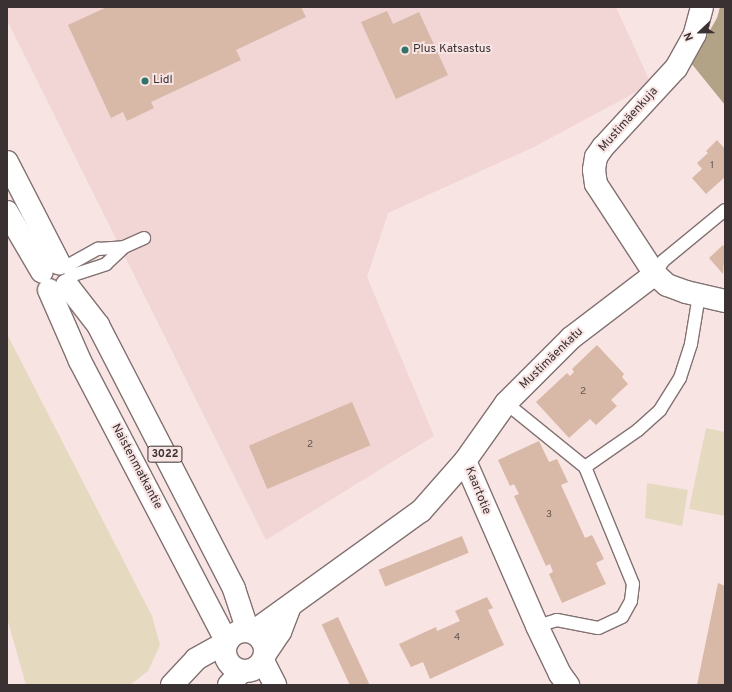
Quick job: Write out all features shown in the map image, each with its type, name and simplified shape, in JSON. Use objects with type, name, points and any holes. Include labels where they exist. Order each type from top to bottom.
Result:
[{"type":"street","name":"Mustimäenkuja","points":[[655,274],[596,184],[594,170],[596,157],[603,147],[676,68],[695,34],[702,7]]},
{"type":"street","name":"Naistenmatkantie","points":[[7,162],[59,276],[80,361],[227,642]]},
{"type":"street","name":"Naistenmatkantie","points":[[7,212],[98,325],[230,582],[251,632]]},
{"type":"street","points":[[655,274],[666,284],[699,295],[725,301]]},
{"type":"street","name":"Mustimäenkatu","points":[[465,461],[506,403],[571,338],[655,274]]},
{"type":"street","name":"Kaartotie","points":[[251,632],[289,608],[421,511],[465,461],[537,626],[560,674],[568,685]]},
{"type":"street","points":[[251,632],[232,635],[227,642],[224,653],[239,681],[264,657],[280,632],[289,608]]},
{"type":"street","name":"3022","points":[[251,632],[264,644],[264,657],[275,685]]},
{"type":"street","points":[[172,685],[196,659],[227,642]]},
{"type":"lane","points":[[655,274],[663,261],[725,210]]},
{"type":"lane","points":[[59,276],[98,249],[124,246],[144,238]]},
{"type":"lane","points":[[59,276],[106,264],[124,246]]},
{"type":"lane","points":[[585,467],[638,430],[660,410],[680,378],[691,344],[699,295]]},
{"type":"lane","points":[[506,403],[585,467],[634,584],[631,602],[622,616],[598,628],[557,620],[537,626]]},
{"type":"shaded area","points":[[7,7],[616,7],[651,84],[534,147],[388,213],[367,277],[434,436],[266,540],[7,20]]},
{"type":"shaded area","points":[[720,7],[725,7],[725,105],[691,63],[717,18]]},
{"type":"shaded area","points":[[7,334],[152,616],[160,645],[148,671],[130,685],[26,685],[7,618]]},
{"type":"shaded area","points":[[706,428],[725,432],[725,516],[689,509]]},
{"type":"shaded area","points":[[647,483],[688,490],[682,526],[645,518]]},
{"type":"building","name":"Lidl","points":[[107,7],[301,7],[306,17],[236,50],[241,60],[151,102],[154,108],[127,121],[123,112],[111,118],[68,25]]},
{"type":"building","name":"Plus Katsastus","points":[[387,11],[393,24],[419,12],[448,75],[396,99],[361,22]]},
{"type":"building","points":[[717,140],[725,149],[725,177],[706,194],[692,178],[702,169],[697,163],[708,153],[706,151]]},
{"type":"building","points":[[723,245],[725,248],[723,274],[709,258]]},
{"type":"building","points":[[597,345],[624,374],[622,377],[628,384],[611,400],[617,406],[596,425],[590,419],[569,438],[536,402],[567,373],[570,376],[574,372],[572,369]]},
{"type":"building","points":[[352,402],[370,445],[267,489],[249,446]]},
{"type":"building","points":[[539,441],[549,462],[557,459],[568,482],[561,485],[585,538],[592,535],[604,559],[596,563],[606,584],[562,603],[549,574],[553,572],[550,564],[546,566],[514,496],[519,494],[514,484],[510,486],[498,460]]},
{"type":"building","points":[[462,536],[469,553],[385,586],[379,570]]},
{"type":"building","points":[[718,583],[725,586],[725,685],[697,685]]},
{"type":"building","points":[[487,597],[493,608],[488,610],[504,645],[430,679],[423,662],[411,667],[399,644],[436,627],[437,631],[460,621],[455,611]]},
{"type":"building","points":[[338,617],[370,685],[350,685],[322,625]]},
{"type":"place","name":"Plus Katsastus","points":[[405,50]]},
{"type":"place","name":"Lidl","points":[[145,81]]}]
